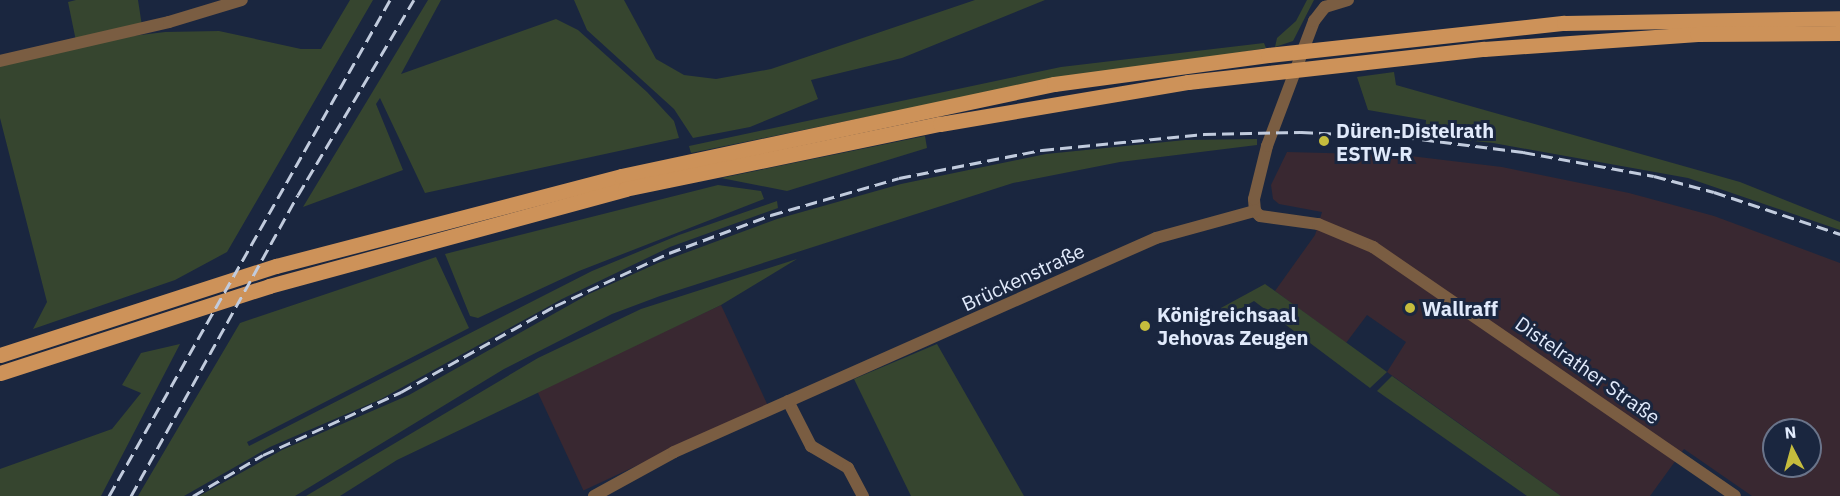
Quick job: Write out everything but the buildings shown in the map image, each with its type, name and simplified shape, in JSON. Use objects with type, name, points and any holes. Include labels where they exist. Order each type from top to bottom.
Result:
[{"type":"main road","points":[[0,355],[276,266],[621,176],[1054,84],[1301,51],[1594,21],[1840,18]]},
{"type":"main road","points":[[0,373],[191,309],[269,286],[625,189],[1068,100],[1295,68],[1610,39],[1840,33]]},
{"type":"street","points":[[0,61],[169,22],[242,0]]},
{"type":"street","points":[[1255,211],[1261,167],[1301,51],[1314,21],[1325,7],[1348,0]]},
{"type":"street","name":"Brückenstraße","points":[[598,496],[674,452],[1156,238],[1255,211]]},
{"type":"street","name":"Distelrather Straße","points":[[1255,211],[1260,216],[1318,224],[1373,247],[1735,496]]},
{"type":"street","points":[[788,402],[811,446],[848,468],[863,496]]},
{"type":"shaded area","points":[[1287,152],[1402,155],[1502,167],[1629,193],[1714,216],[1840,263],[1840,496],[1752,496],[1684,449],[1650,496],[1561,496],[1387,372],[1406,342],[1367,315],[1346,343],[1275,291],[1315,235],[1322,212],[1279,204],[1273,199],[1271,185]]},
{"type":"shaded area","points":[[721,305],[767,405],[584,490],[537,391]]},
{"type":"green space","points":[[138,0],[142,26],[76,41],[68,2]]},
{"type":"green space","points":[[350,0],[373,0],[227,252],[175,280],[33,329],[47,302],[0,118],[0,66],[124,37],[165,32],[219,31],[301,49],[321,49]]},
{"type":"green space","points":[[428,0],[441,0],[401,74],[556,19],[578,30],[647,92],[674,121],[679,138],[425,193],[380,98],[376,104],[403,170],[303,207]]},
{"type":"green space","points":[[574,0],[624,0],[656,59],[684,75],[716,79],[771,69],[975,0],[1045,0],[902,58],[811,80],[818,99],[750,127],[693,138],[674,109],[587,30]]},
{"type":"green space","points":[[1307,0],[1314,0],[1293,41],[1275,47],[1277,38],[1296,21]]},
{"type":"green space","points":[[1264,43],[1266,48],[866,117],[691,153],[689,146],[1061,67]]},
{"type":"green space","points":[[1394,72],[1396,85],[1740,182],[1840,222],[1840,230],[1688,178],[1493,143],[1425,136],[1426,120],[1368,110],[1357,77]]},
{"type":"green space","points":[[925,136],[927,148],[787,191],[721,178]]},
{"type":"green space","points":[[1257,139],[1257,145],[1120,162],[1013,183],[660,296],[612,314],[504,369],[295,496],[199,496],[282,450],[409,395],[589,294],[658,263],[777,219],[901,184],[1046,154],[1185,140]]},
{"type":"green space","points":[[718,185],[761,191],[764,199],[579,271],[478,318],[470,316],[445,254]]},
{"type":"green space","points":[[777,201],[778,208],[670,247],[562,299],[381,399],[270,447],[184,496],[138,496],[240,323],[436,257],[469,328],[247,442],[249,446],[592,271],[679,235]]},
{"type":"green space","points":[[797,259],[721,305],[397,460],[340,496],[306,496],[538,358],[641,309]]},
{"type":"green space","points":[[1265,284],[1387,372],[1370,388],[1254,301],[1224,318],[1219,309]]},
{"type":"green space","points":[[180,344],[101,496],[0,496],[0,469],[112,429],[141,393],[122,385],[141,353]]},
{"type":"green space","points":[[937,344],[1024,496],[911,496],[854,379]]},
{"type":"green space","points":[[1392,376],[1561,496],[1527,496],[1377,391]]},
{"type":"railway","points":[[109,496],[390,0]]},
{"type":"railway","points":[[131,496],[298,195],[414,0]]},
{"type":"railway","points":[[193,496],[263,455],[401,392],[555,306],[669,253],[771,215],[899,178],[1042,150],[1204,134],[1301,132],[1404,137],[1523,152],[1654,176],[1714,192],[1840,234]]},
{"type":"place","name":"Düren-Distelrath ESTW-R","points":[[1324,141]]},
{"type":"place","name":"Wallraff","points":[[1410,308]]},
{"type":"place","name":"Königreichsaal Jehovas Zeugen","points":[[1145,326]]}]
